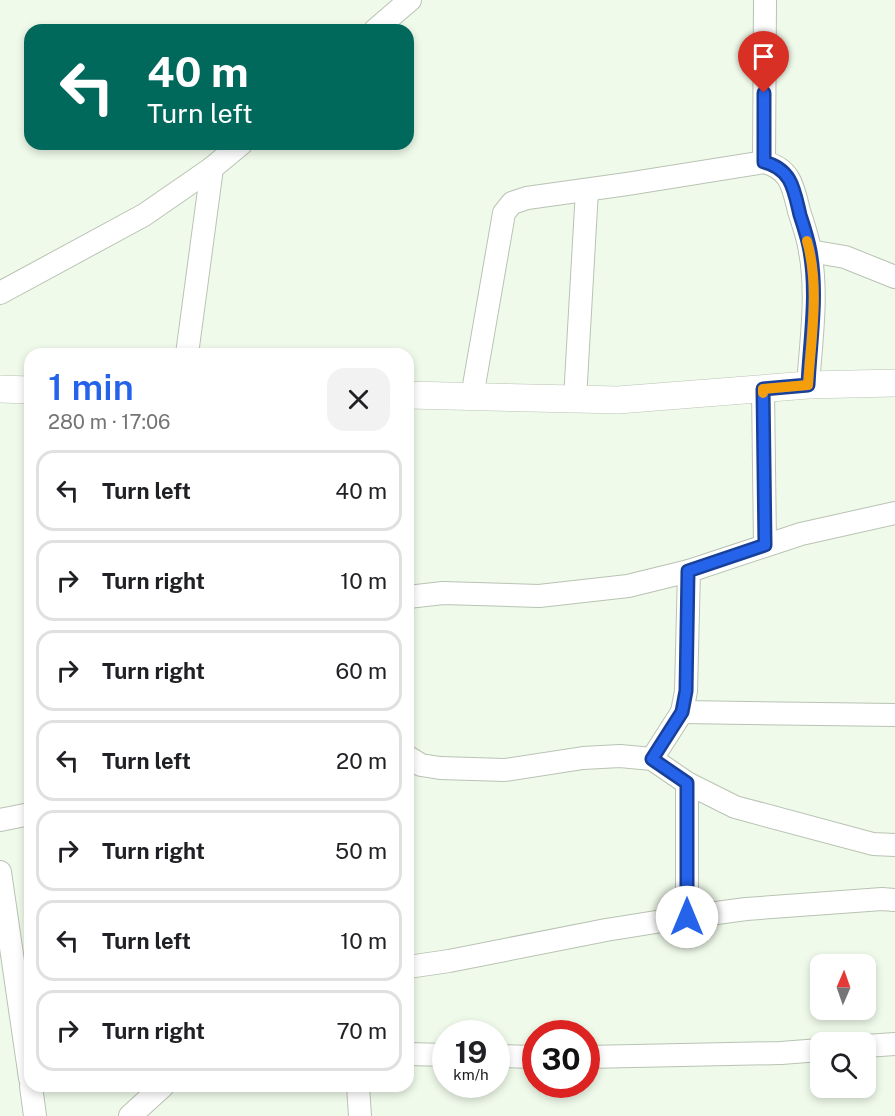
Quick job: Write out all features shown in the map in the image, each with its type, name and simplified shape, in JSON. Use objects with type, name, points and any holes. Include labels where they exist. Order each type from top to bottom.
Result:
[{"type":"street","points":[[382,24],[410,0]]},
{"type":"street","points":[[764,162],[765,0]]},
{"type":"street","points":[[0,293],[144,215],[212,168],[234,150]]},
{"type":"street","points":[[472,397],[504,213],[512,202],[764,162],[783,171],[792,185],[810,251],[814,292],[808,385]]},
{"type":"street","points":[[188,348],[212,168]]},
{"type":"street","points":[[575,399],[587,190]]},
{"type":"street","points":[[810,251],[845,257],[895,277]]},
{"type":"street","points":[[414,396],[618,400],[808,385],[895,382]]},
{"type":"street","points":[[0,389],[24,390]]},
{"type":"street","points":[[763,389],[765,545]]},
{"type":"street","points":[[414,596],[443,593],[539,596],[628,586],[688,571],[801,534],[895,513]]},
{"type":"street","points":[[652,759],[682,712],[686,691],[688,571]]},
{"type":"street","points":[[682,712],[895,715]]},
{"type":"street","points":[[414,761],[421,765],[440,768],[505,770],[583,758],[620,756],[652,759],[687,783],[735,807],[862,842],[895,845]]},
{"type":"street","points":[[687,783],[687,917]]},
{"type":"street","points":[[0,820],[24,815]]},
{"type":"street","points":[[0,872],[22,969],[24,996]]},
{"type":"street","points":[[414,966],[687,917],[746,909],[895,900]]},
{"type":"street","points":[[876,1045],[895,1044]]},
{"type":"street","points":[[600,1057],[810,1051]]},
{"type":"street","points":[[414,1054],[432,1055]]},
{"type":"street","points":[[32,1092],[36,1116]]},
{"type":"street","points":[[130,1116],[156,1092]]},
{"type":"street","points":[[358,1092],[360,1116]]},
{"type":"slow traffic","points":[[763,393],[763,389],[808,385],[814,292],[807,241]]},
{"type":"route","points":[[687,917],[687,783],[652,759],[682,712],[686,691],[688,571],[765,545],[763,389],[808,385],[814,292],[810,251],[792,185],[783,171],[764,162],[764,93]]}]
